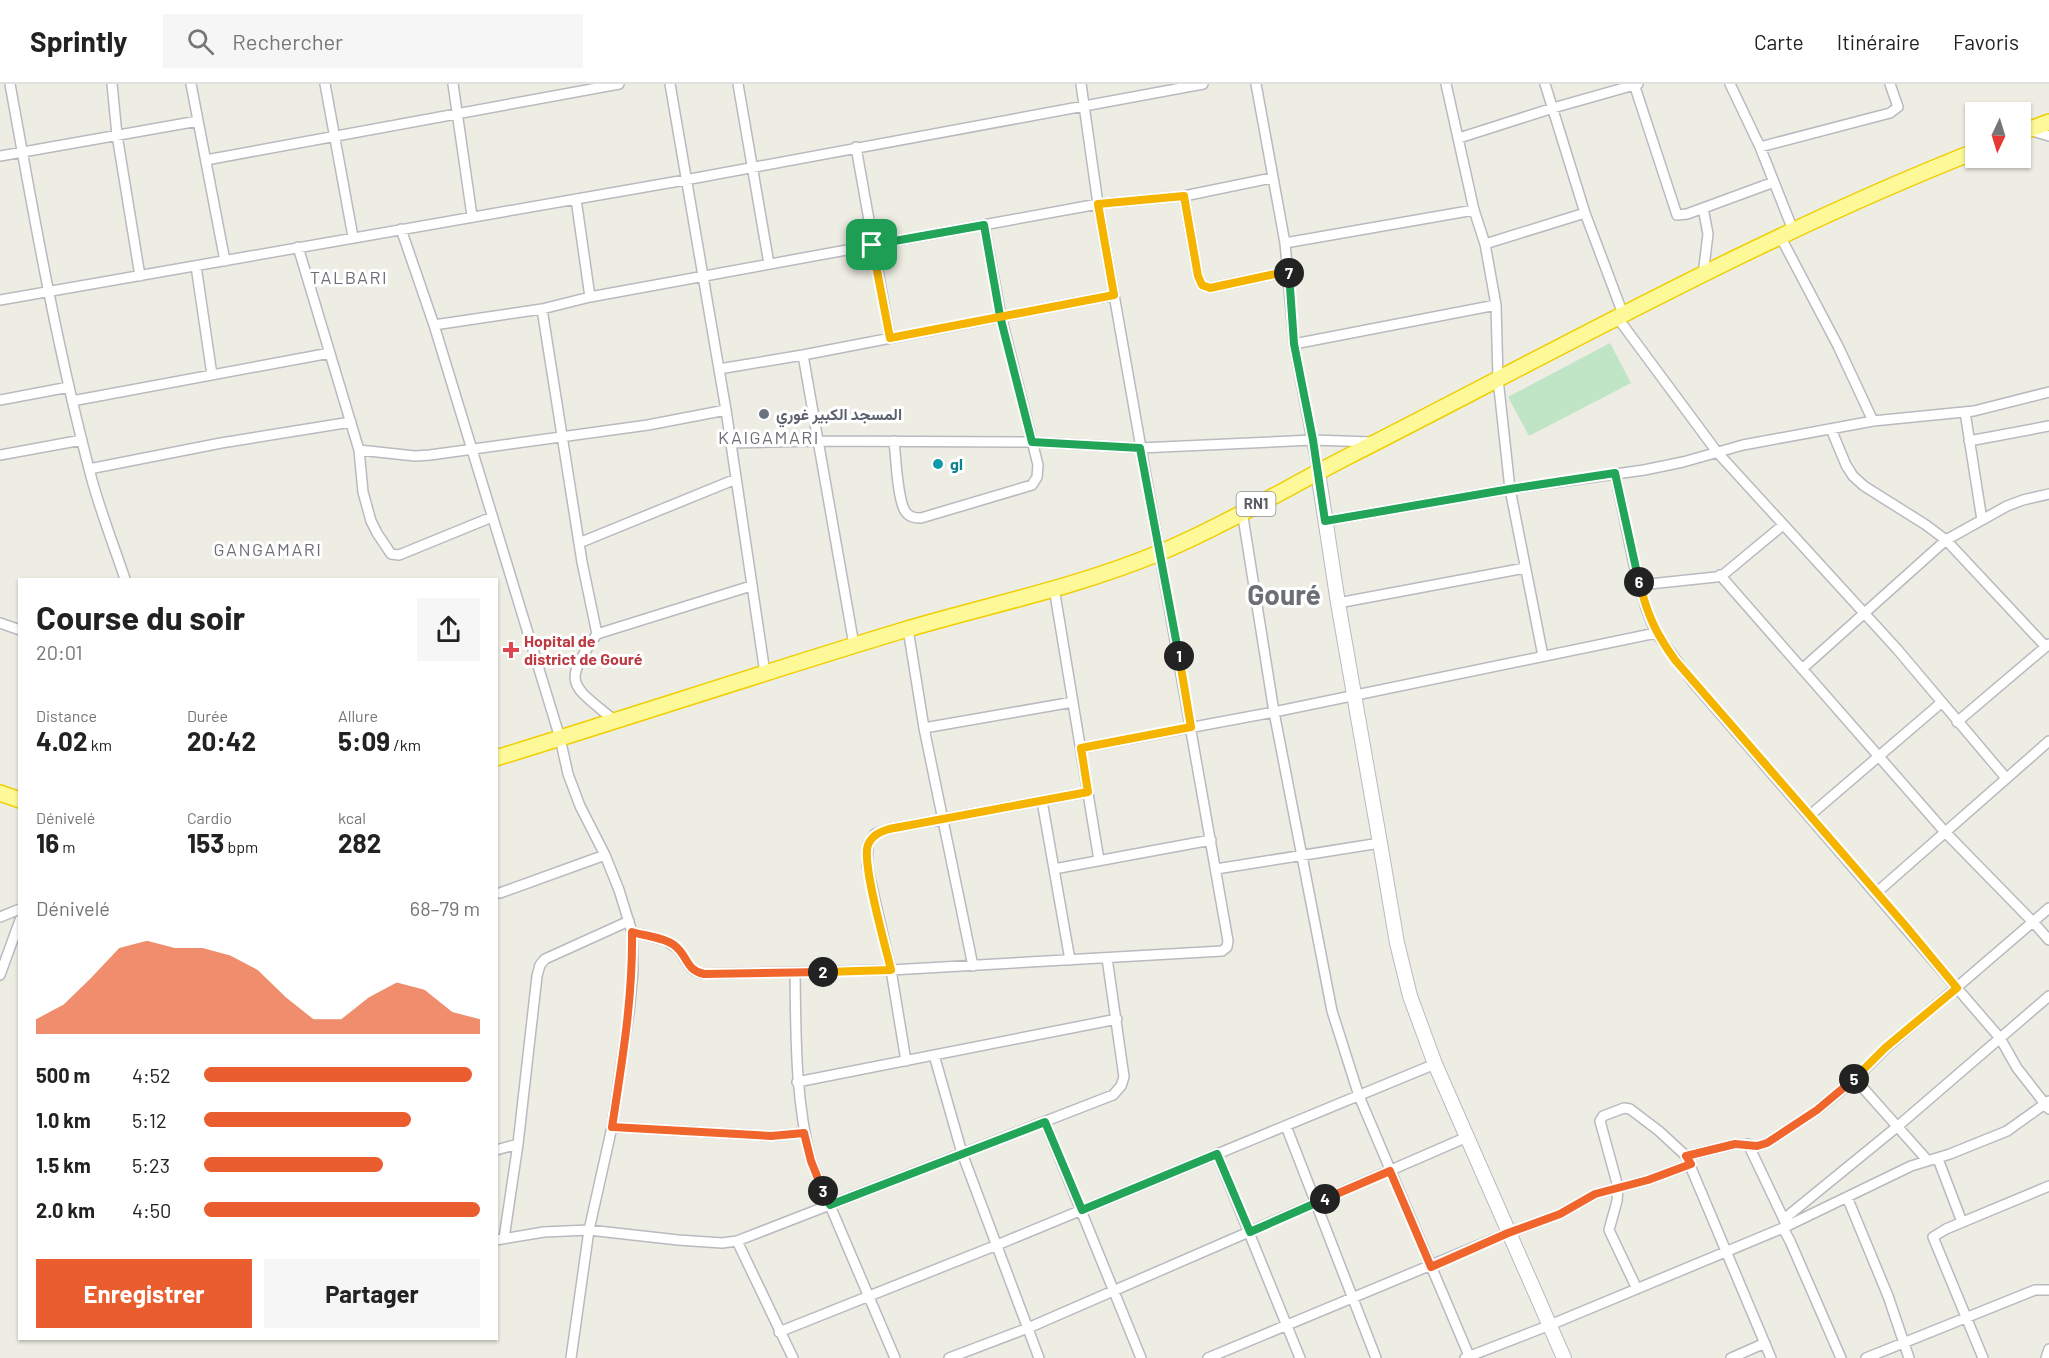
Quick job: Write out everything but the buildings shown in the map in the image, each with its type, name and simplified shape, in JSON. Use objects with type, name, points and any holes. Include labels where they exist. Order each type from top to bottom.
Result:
[{"type":"highway","points":[[2031,130],[2049,122]]},
{"type":"highway","name":"RN1","points":[[498,757],[854,645],[1103,575],[1161,552],[1620,316],[1787,233],[1893,183],[1965,155]]},
{"type":"highway","points":[[0,793],[18,799]]},
{"type":"main road","points":[[1318,472],[1338,603],[1397,943],[1410,996],[1435,1064],[1564,1358]]},
{"type":"street","points":[[10,84],[48,293],[72,401],[89,469],[124,578]]},
{"type":"street","points":[[112,84],[117,135],[140,276]]},
{"type":"street","points":[[191,84],[225,261]]},
{"type":"street","points":[[325,84],[353,237]]},
{"type":"street","points":[[453,84],[472,216]]},
{"type":"street","points":[[206,160],[619,84]]},
{"type":"street","points":[[670,84],[726,410],[765,673]]},
{"type":"street","points":[[738,84],[769,264]]},
{"type":"street","points":[[632,932],[671,943],[678,948],[690,967],[704,974],[973,966],[1222,951],[1227,947],[1228,941],[1216,869],[1161,552],[1140,448],[1098,204],[1081,84]]},
{"type":"street","points":[[0,300],[685,180],[1203,84]]},
{"type":"street","points":[[1256,84],[1285,243],[1294,344],[1318,472]]},
{"type":"street","points":[[1446,84],[1474,210],[1485,243],[1496,305],[1498,379],[1510,489],[1543,656]]},
{"type":"street","points":[[1545,84],[1620,316],[1717,452],[1897,649],[2006,778]]},
{"type":"street","points":[[1459,138],[1635,84],[1677,215],[1687,214],[1774,182]]},
{"type":"street","points":[[1730,84],[1774,182],[1787,233],[1874,421]]},
{"type":"street","points":[[1760,147],[1890,113],[1898,107],[1890,84]]},
{"type":"street","points":[[0,156],[198,121]]},
{"type":"street","points":[[2031,133],[2049,136]]},
{"type":"street","points":[[856,147],[890,338]]},
{"type":"street","points":[[434,325],[542,309],[590,297],[1098,204],[1184,196],[1272,178]]},
{"type":"street","points":[[1184,196],[1198,276],[1202,285],[1210,288],[1289,271]]},
{"type":"street","points":[[576,199],[590,297]]},
{"type":"street","points":[[1703,208],[1708,234],[1703,275]]},
{"type":"street","points":[[1285,243],[1474,210]]},
{"type":"street","points":[[1485,243],[1586,213]]},
{"type":"street","points":[[894,441],[901,501],[906,513],[913,518],[921,518],[1032,485],[1037,477],[1038,465],[1000,316],[984,225]]},
{"type":"street","points":[[401,229],[472,448],[560,738],[568,774],[604,855],[632,932],[633,972],[629,1012],[612,1127],[589,1230],[571,1358]]},
{"type":"street","points":[[298,247],[359,450],[363,492],[371,521],[376,533],[391,554],[399,555],[492,517]]},
{"type":"street","points":[[196,266],[212,375]]},
{"type":"street","points":[[719,369],[1114,295]]},
{"type":"street","points":[[1294,344],[1496,305]]},
{"type":"street","points":[[542,309],[579,543],[597,634]]},
{"type":"street","points":[[72,401],[330,353]]},
{"type":"street","points":[[803,355],[854,645]]},
{"type":"street","points":[[0,400],[69,387]]},
{"type":"street","points":[[1325,521],[1683,462],[1769,439],[1874,421],[1995,407],[2049,392]]},
{"type":"street","points":[[359,450],[415,456],[648,425],[726,410]]},
{"type":"street","points":[[1965,412],[1982,520]]},
{"type":"street","points":[[89,469],[221,443],[351,422]]},
{"type":"street","points":[[1969,441],[2049,426]]},
{"type":"street","points":[[1831,429],[1853,476],[1864,486],[1946,540],[2048,646],[1957,722]]},
{"type":"street","points":[[0,455],[82,440]]},
{"type":"street","points":[[730,443],[1032,442],[1140,448],[1313,440],[1376,443]]},
{"type":"street","points":[[1242,511],[1274,712],[1332,1011],[1359,1096],[1468,1357],[1727,1251],[1911,1166],[1933,1160],[2007,1131],[2048,1104],[2018,1068],[2000,1038],[1692,681],[1656,633],[1640,585],[1615,473]]},
{"type":"street","points":[[579,543],[736,479]]},
{"type":"street","points":[[1802,669],[1946,540],[2023,500],[2049,494]]},
{"type":"street","points":[[1640,585],[1720,575],[1783,525]]},
{"type":"street","points":[[1338,603],[1524,568]]},
{"type":"street","points":[[1720,575],[1945,832],[2049,940]]},
{"type":"street","points":[[1242,588],[1254,585]]},
{"type":"street","points":[[615,721],[582,693],[576,685],[574,676],[576,665],[597,634],[751,586]]},
{"type":"street","points":[[1054,588],[1099,860]]},
{"type":"street","points":[[0,623],[18,629]]},
{"type":"street","points":[[908,629],[924,728],[973,966]]},
{"type":"street","points":[[1081,748],[1274,712],[1656,633]]},
{"type":"street","points":[[924,728],[1074,702]]},
{"type":"street","points":[[1809,816],[1941,703]]},
{"type":"street","points":[[1876,893],[2049,741]]},
{"type":"street","points":[[906,1060],[891,970],[867,865],[868,844],[875,834],[889,829],[1088,792]]},
{"type":"street","points":[[1042,801],[1070,960]]},
{"type":"street","points":[[1054,869],[1211,840]]},
{"type":"street","points":[[1216,869],[1380,843]]},
{"type":"street","points":[[500,893],[604,855]]},
{"type":"street","points":[[1208,1358],[1508,1233],[1560,1214],[1595,1194],[1648,1180],[1689,1160],[1735,1144],[1757,1146],[1767,1143],[1817,1110],[1855,1079],[1885,1048],[2049,908]]},
{"type":"street","points":[[0,917],[18,910]]},
{"type":"street","points":[[628,921],[545,959],[540,965],[518,1144],[500,1239],[544,1232],[589,1230],[678,1240],[722,1243],[737,1241],[1113,1095],[1121,1086],[1124,1077],[1107,958]]},
{"type":"street","points":[[0,975],[18,926]]},
{"type":"street","points":[[795,973],[797,1082],[804,1133],[811,1161],[895,1358]]},
{"type":"street","points":[[1785,1224],[2049,996]]},
{"type":"street","points":[[797,1082],[1117,1019]]},
{"type":"street","points":[[934,1055],[962,1153],[1039,1358]]},
{"type":"street","points":[[779,1332],[997,1245],[1435,1064]]},
{"type":"street","points":[[1855,1079],[1933,1160],[1962,1222]]},
{"type":"street","points":[[1637,1289],[1609,1230],[1617,1201],[1618,1187],[1600,1121],[1603,1116],[1624,1108],[1630,1109],[1649,1123],[1689,1160],[1771,1358]]},
{"type":"street","points":[[1045,1122],[1141,1358]]},
{"type":"street","points":[[1286,1126],[1376,1358]]},
{"type":"street","points":[[612,1127],[771,1136],[804,1133]]},
{"type":"street","points":[[949,1358],[1028,1328],[1467,1137]]},
{"type":"street","points":[[498,1149],[518,1144]]},
{"type":"street","points":[[1748,1144],[1785,1224],[1841,1358]]},
{"type":"street","points":[[1217,1154],[1300,1358]]},
{"type":"street","points":[[1983,1358],[1933,1237],[1962,1222],[2049,1186]]},
{"type":"street","points":[[1847,1197],[1888,1296],[1909,1358]]},
{"type":"street","points":[[737,1241],[793,1358]]},
{"type":"street","points":[[1866,1358],[2035,1290],[2049,1290]]},
{"type":"street","points":[[1731,1358],[1765,1344]]},
{"type":"street","points":[[2046,1358],[2049,1349]]},
{"type":"green space","points":[[1610,343],[1631,383],[1529,436],[1508,397]]},
{"type":"place","name":"المسجد الكبير غوري","points":[[764,414]]},
{"type":"place","name":"gl","points":[[938,464]]},
{"type":"place","name":"Hopital de district de Gouré","points":[[511,650]]},
{"type":"district","name":"TALBARI","points":[[349,278]]},
{"type":"district","name":"KAIGAMARI","points":[[769,438]]},
{"type":"district","name":"GANGAMARI","points":[[268,550]]},
{"type":"district","name":"Gouré","points":[[1284,595]]},
{"type":"route","points":[[872,245],[890,338],[1000,316],[1114,295],[1098,204],[1184,196],[1198,276],[1202,285],[1210,288],[1289,271],[1294,344],[1313,440],[1325,521],[1615,473],[1634,565],[1646,608],[1656,633],[1692,681],[1957,988],[1885,1048],[1855,1079],[1817,1110],[1767,1143],[1757,1146],[1735,1144],[1686,1156],[1691,1164],[1648,1180],[1595,1194],[1560,1214],[1508,1233],[1431,1267],[1390,1171],[1250,1232],[1217,1154],[1082,1210],[1045,1122],[830,1205],[811,1161],[804,1133],[771,1136],[612,1127],[629,1012],[633,972],[632,932],[671,943],[678,948],[690,967],[704,974],[891,970],[867,865],[868,844],[875,834],[889,829],[1088,792],[1081,748],[1191,727],[1161,552],[1140,448],[1032,442],[1000,316],[984,225],[872,245]]}]
